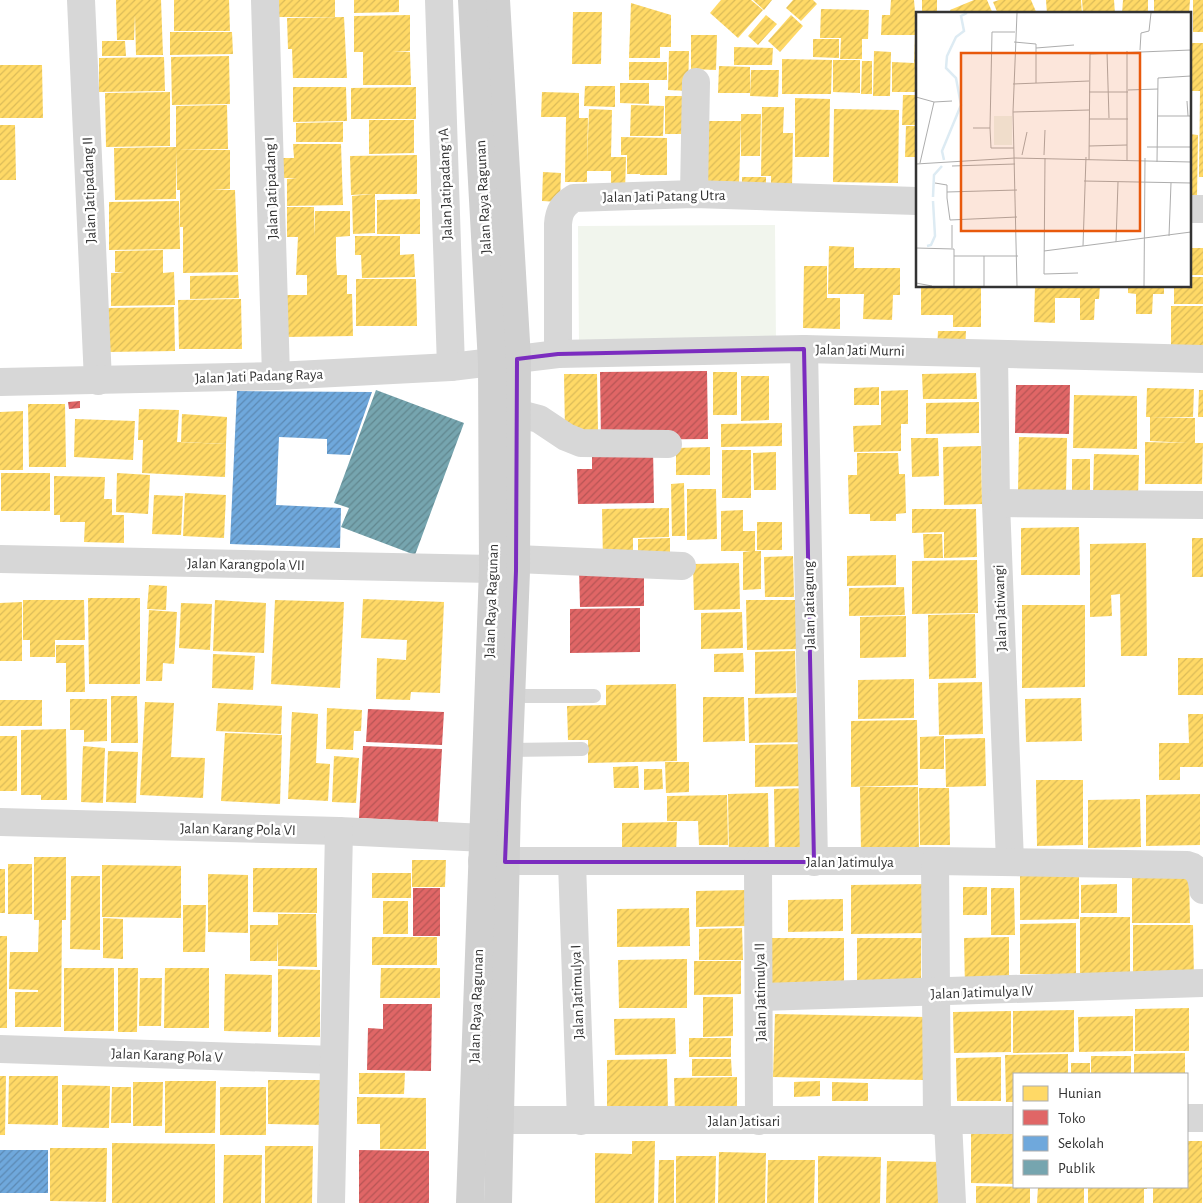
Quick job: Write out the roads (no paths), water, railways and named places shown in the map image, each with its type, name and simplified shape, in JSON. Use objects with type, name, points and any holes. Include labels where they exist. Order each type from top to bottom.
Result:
[{"type":"main road","name":"Jalan Raya Ragunan","points":[[472,0],[505,361],[516,413],[504,564],[490,847],[486,1120],[498,1203]]},
{"type":"main road","name":"Jalan Raya Ragunan","points":[[490,847],[509,750],[511,696],[504,564],[505,361],[496,0]]},
{"type":"main road","name":"Jalan Raya Ragunan","points":[[470,1203],[486,1120]]},
{"type":"street","name":"Jalan Jatipadang II","points":[[81,0],[98,380]]},
{"type":"street","name":"Jalan Jatipadang I","points":[[265,0],[276,376]]},
{"type":"street","name":"Jalan Jatipadang 1A","points":[[439,0],[451,367]]},
{"type":"street","points":[[694,194],[696,82]]},
{"type":"street","name":"Jalan Jati Patang Utra","points":[[558,354],[559,213],[564,204],[574,198],[694,194],[916,201]]},
{"type":"street","points":[[1190,209],[1203,209]]},
{"type":"street","name":"Jalan Jati Murni","points":[[505,361],[558,354],[804,349],[1203,359]]},
{"type":"street","name":"Jalan Jatiagung","points":[[804,349],[814,862]]},
{"type":"street","name":"Jalan Jatiwangi","points":[[994,354],[996,502],[1010,862]]},
{"type":"street","name":"Jalan Jati Padang Raya","points":[[0,382],[276,376],[451,367],[505,361]]},
{"type":"street","points":[[516,413],[539,419],[566,437],[581,443],[668,444]]},
{"type":"street","points":[[996,502],[1203,505]]},
{"type":"street","name":"Jalan Karangpola VII","points":[[0,559],[682,566]]},
{"type":"street","name":"Jalan Karang Pola VI","points":[[0,822],[339,831],[490,847]]},
{"type":"street","points":[[331,1203],[339,831]]},
{"type":"street","name":"Jalan Jatimulya","points":[[490,847],[572,863],[935,861],[1187,865],[1195,868],[1200,874],[1203,890]]},
{"type":"street","points":[[935,861],[943,1121],[952,1203]]},
{"type":"street","name":"Jalan Jatimulya II","points":[[758,862],[759,1121]]},
{"type":"street","name":"Jalan Jatimulya I","points":[[572,863],[581,1121]]},
{"type":"street","name":"Jalan Jatimulya IV","points":[[760,997],[938,993],[1203,983]]},
{"type":"street","name":"Jalan Karang Pola V","points":[[0,1049],[334,1060]]},
{"type":"street","points":[[1188,1118],[1203,1118]]},
{"type":"street","name":"Jalan Jatisari","points":[[486,1120],[1013,1120]]},
{"type":"lane","points":[[511,696],[594,696]]},
{"type":"lane","points":[[509,750],[582,749]]}]
